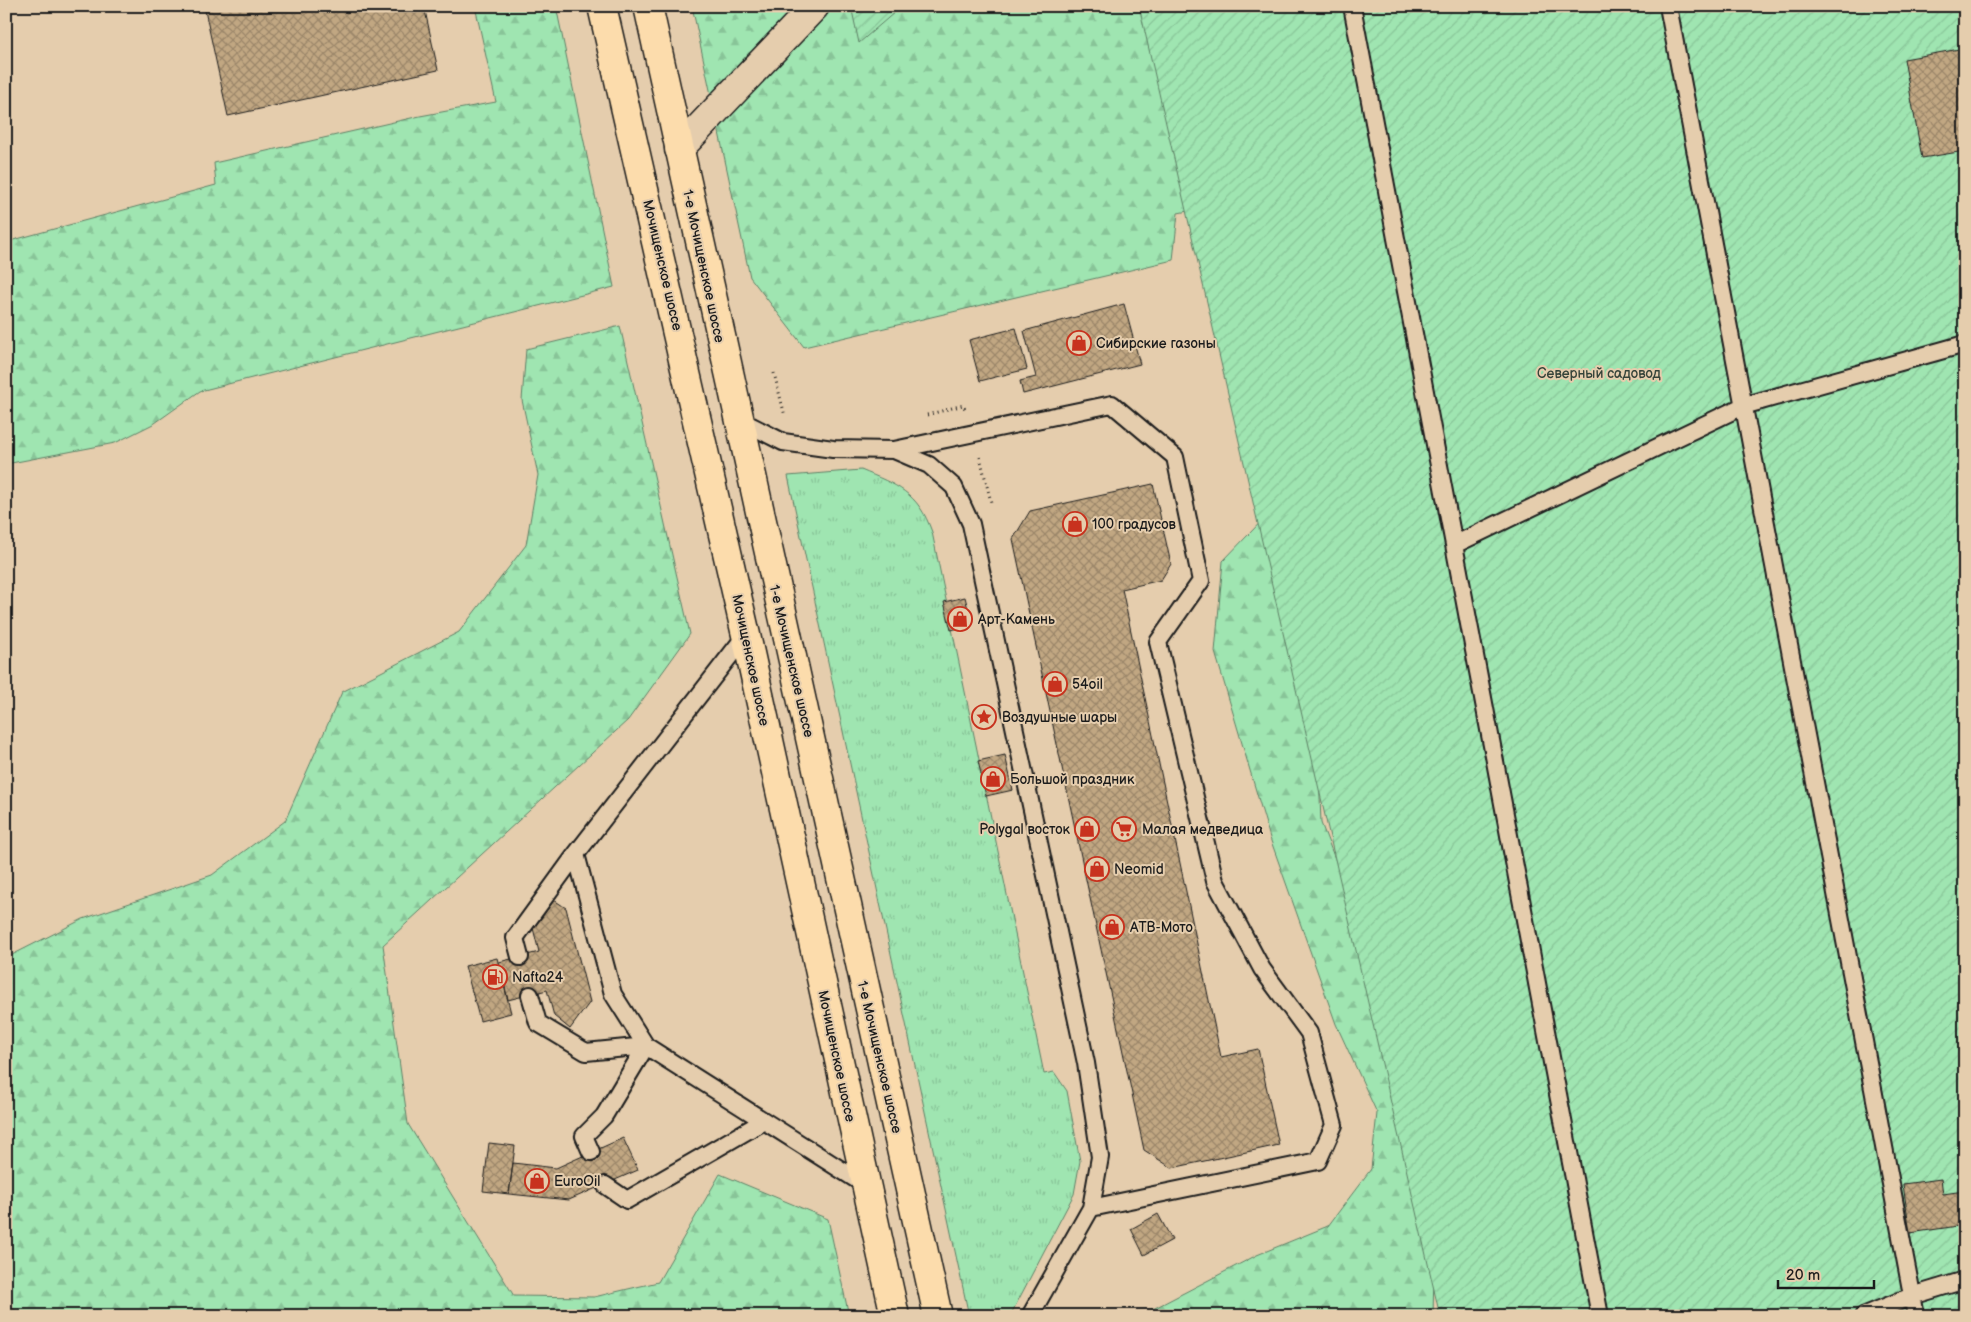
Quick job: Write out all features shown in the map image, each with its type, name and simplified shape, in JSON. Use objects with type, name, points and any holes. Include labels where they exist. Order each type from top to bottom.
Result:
[{"type":"main road","name":"Мочищенское шоссе","points":[[602,6],[746,635],[895,1316]]},
{"type":"main road","name":"1-е Мочищенское шоссе","points":[[648,6],[938,1316]]},
{"type":"street","points":[[679,149],[803,12]]},
{"type":"lane","points":[[1352,6],[1600,1316]]},
{"type":"lane","points":[[1668,6],[1916,1316]]},
{"type":"lane","points":[[1454,545],[1743,406],[1965,344]]},
{"type":"lane","points":[[738,419],[783,442],[833,449],[894,450],[1112,404],[1175,457],[1201,581],[1158,642],[1203,833],[1215,881],[1262,969],[1309,1033],[1334,1125],[1318,1161],[1091,1208]]},
{"type":"lane","points":[[894,450],[929,465],[954,487],[971,524],[1086,1063],[1100,1157],[1091,1208],[1030,1316]]},
{"type":"lane","points":[[520,957],[515,938],[576,854],[746,635]]},
{"type":"lane","points":[[576,854],[613,994],[646,1046],[866,1185]]},
{"type":"lane","points":[[530,994],[538,1023],[586,1052],[646,1046]]},
{"type":"lane","points":[[591,1152],[584,1136],[604,1116],[646,1046]]},
{"type":"lane","points":[[605,1185],[627,1200],[764,1120]]},
{"type":"lane","points":[[1863,1316],[1912,1296],[1965,1280]]},
{"type":"green space","points":[[475,6],[556,6],[614,287],[200,391],[155,423],[115,443],[6,464],[6,242],[216,185],[214,163],[420,116],[496,102]]},
{"type":"green space","points":[[692,6],[1155,6],[1293,190],[1178,213],[1173,260],[804,347],[750,277]]},
{"type":"green space","points":[[851,6],[902,6],[859,43]]},
{"type":"green space","name":"Северный садовод","points":[[1139,6],[1965,6],[1965,1316],[1440,1316]]},
{"type":"green space","points":[[620,326],[690,634],[628,720],[383,945],[408,1124],[514,1296],[594,1297],[658,1282],[720,1174],[828,1219],[849,1316],[19,1316],[6,1299],[6,958],[83,919],[212,875],[285,821],[342,692],[459,632],[526,545],[538,475],[522,400],[526,349]]},
{"type":"green space","points":[[861,470],[885,480],[905,492],[920,508],[932,532],[1044,1074],[1054,1072],[1067,1091],[1080,1161],[1074,1194],[1010,1316],[969,1316],[788,476]]},
{"type":"green space","points":[[1274,508],[1316,690],[1321,823],[1377,967],[1436,1181],[1433,1316],[1148,1316],[1151,1310],[1257,1255],[1328,1226],[1371,1169],[1377,1113],[1336,1024],[1270,838],[1215,652],[1223,561]]},
{"type":"building","points":[[204,6],[424,6],[438,70],[228,116]]},
{"type":"building","points":[[1965,48],[1965,151],[1922,158],[1904,59]]},
{"type":"building","points":[[1124,304],[1140,364],[1023,394],[1020,381],[1036,377],[1024,331]]},
{"type":"building","points":[[1016,328],[1027,369],[980,381],[969,340]]},
{"type":"building","name":"Малая медведица","points":[[1153,484],[1171,564],[1161,580],[1122,589],[1221,1057],[1258,1049],[1279,1145],[1172,1168],[1144,1150],[1013,539],[1030,511]]},
{"type":"building","points":[[965,597],[972,625],[951,630],[944,602]]},
{"type":"building","points":[[1005,755],[1013,790],[986,796],[978,761]]},
{"type":"building","points":[[554,900],[566,908],[590,1002],[570,1029],[554,1016],[547,990],[508,1000],[499,962],[539,952],[533,928]]},
{"type":"building","points":[[497,958],[511,1013],[480,1021],[465,966]]},
{"type":"building","points":[[623,1138],[638,1170],[569,1200],[509,1194],[513,1163],[556,1168]]},
{"type":"building","points":[[489,1143],[515,1146],[509,1194],[483,1191]]},
{"type":"building","points":[[1941,1179],[1943,1194],[1964,1191],[1965,1225],[1910,1233],[1903,1184]]},
{"type":"building","points":[[1158,1214],[1172,1240],[1144,1255],[1131,1229]]},
{"type":"place","name":"Сибирские газоны","points":[[1079,343]]},
{"type":"place","name":"100 градусов","points":[[1075,524]]},
{"type":"place","name":"Арт-Камень","points":[[960,619]]},
{"type":"place","name":"54oil","points":[[1055,684]]},
{"type":"place","name":"Воздушные шары","points":[[984,717]]},
{"type":"place","name":"Большой праздник","points":[[993,779]]},
{"type":"place","name":"Polygal восток","points":[[1087,829]]},
{"type":"place","name":"Малая медведица","points":[[1124,829]]},
{"type":"place","name":"Neomid","points":[[1097,869]]},
{"type":"place","name":"АТВ-Мото","points":[[1112,927]]},
{"type":"place","name":"Nafta24","points":[[495,977]]},
{"type":"place","name":"EuroOil","points":[[537,1181]]}]
